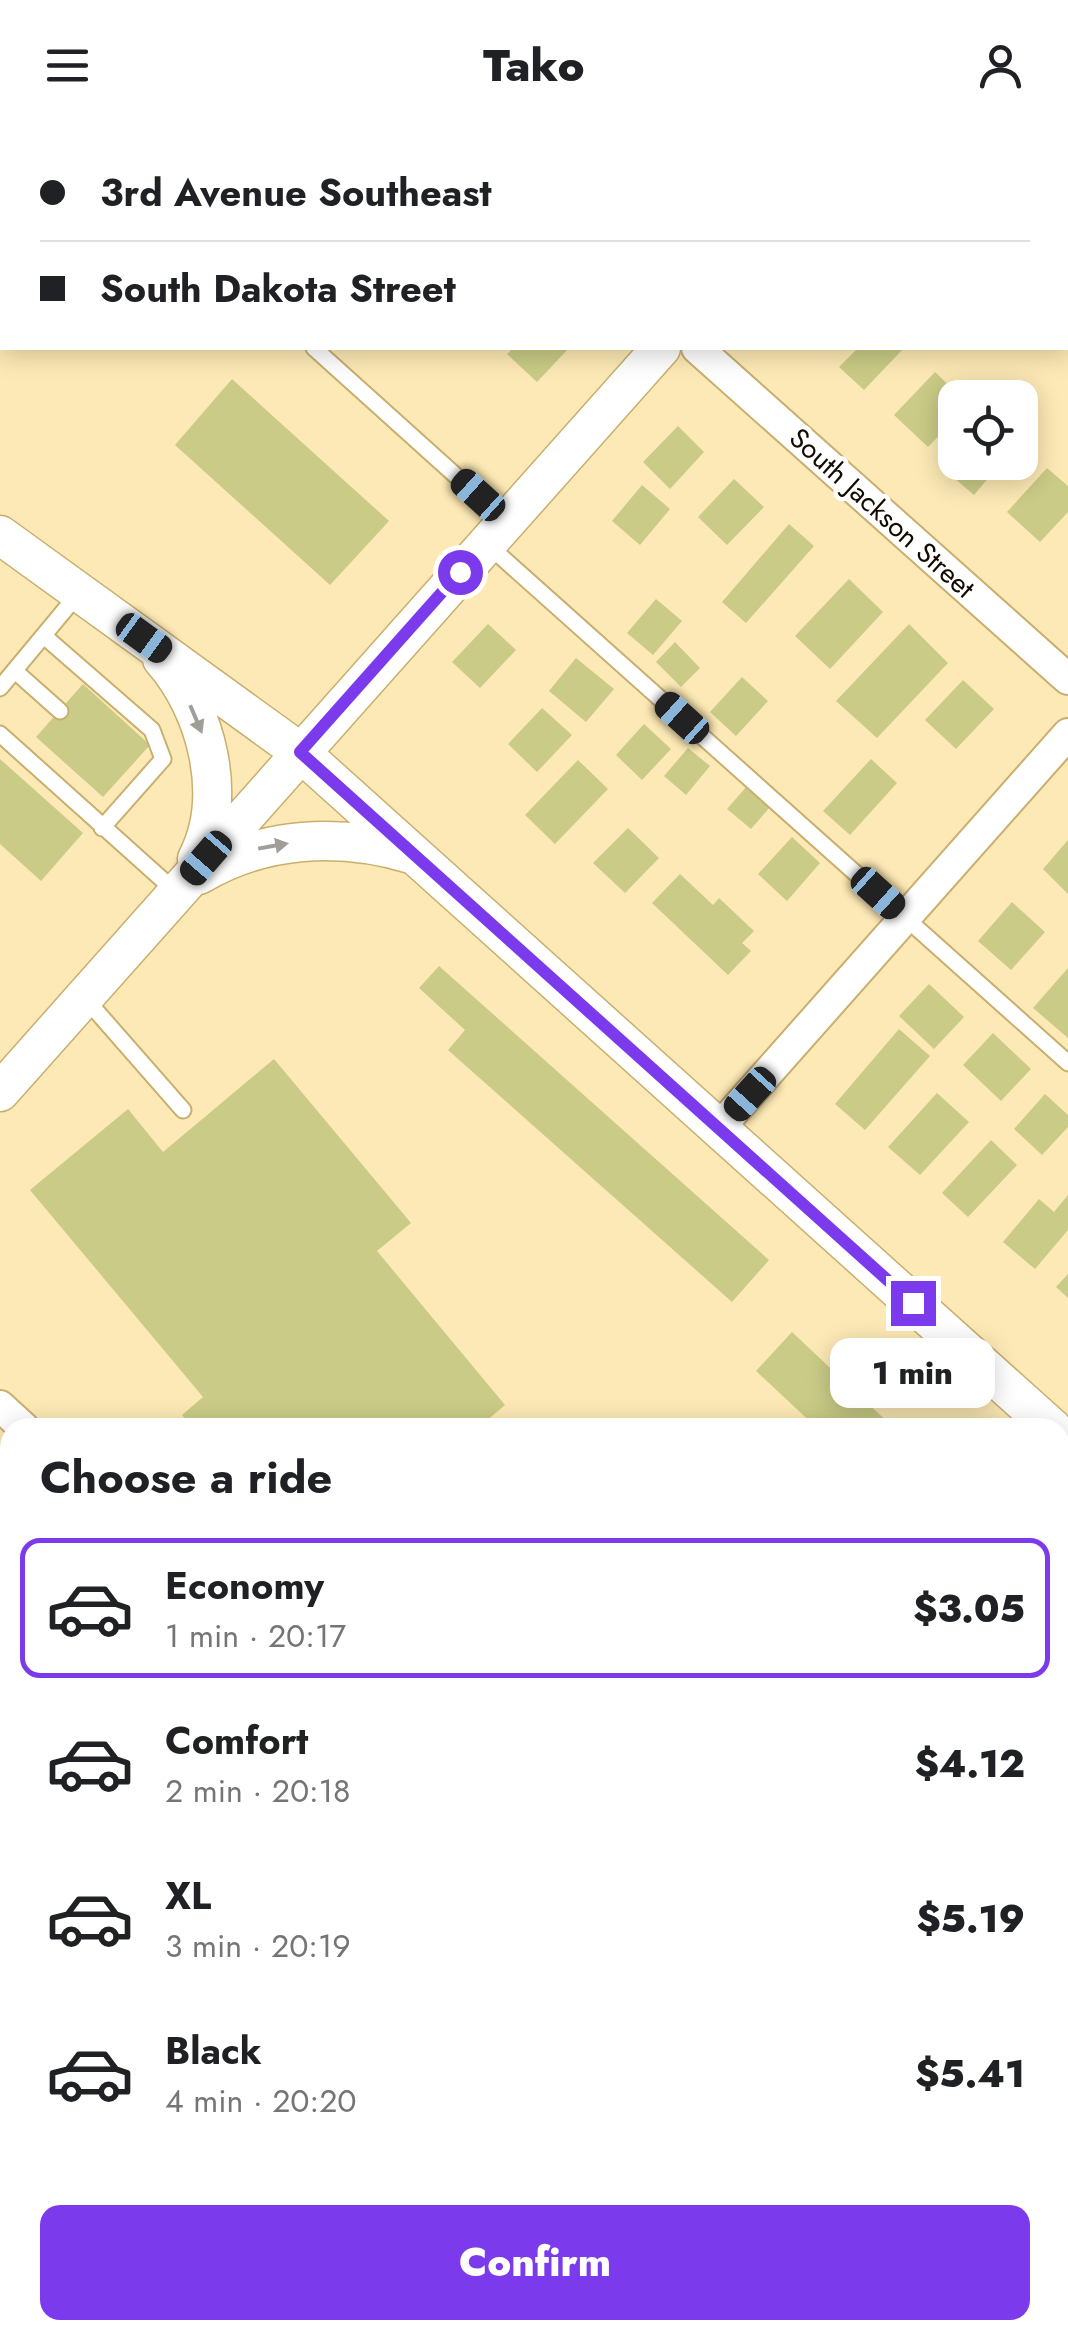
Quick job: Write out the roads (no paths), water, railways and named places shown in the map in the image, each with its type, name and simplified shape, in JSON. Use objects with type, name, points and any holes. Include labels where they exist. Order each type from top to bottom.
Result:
[{"type":"street","points":[[0,1092],[659,350]]},
{"type":"street","name":"South Jackson Street","points":[[698,350],[1068,679]]},
{"type":"street","points":[[0,534],[300,752],[1041,1418]]},
{"type":"street","points":[[144,638],[174,672],[200,726],[213,782],[205,844],[181,888]]},
{"type":"street","points":[[718,1129],[1068,734]]},
{"type":"street","points":[[181,888],[222,862],[256,849],[294,842],[377,844],[413,854]]},
{"type":"lane","points":[[316,350],[495,531],[906,918],[1068,1064]]},
{"type":"lane","points":[[0,688],[78,594]]},
{"type":"lane","points":[[44,636],[152,730],[163,759],[102,828]]},
{"type":"lane","points":[[15,670],[60,711]]},
{"type":"lane","points":[[0,734],[102,828],[181,888]]},
{"type":"lane","points":[[126,771],[140,783]]},
{"type":"lane","points":[[84,998],[183,1110]]}]
